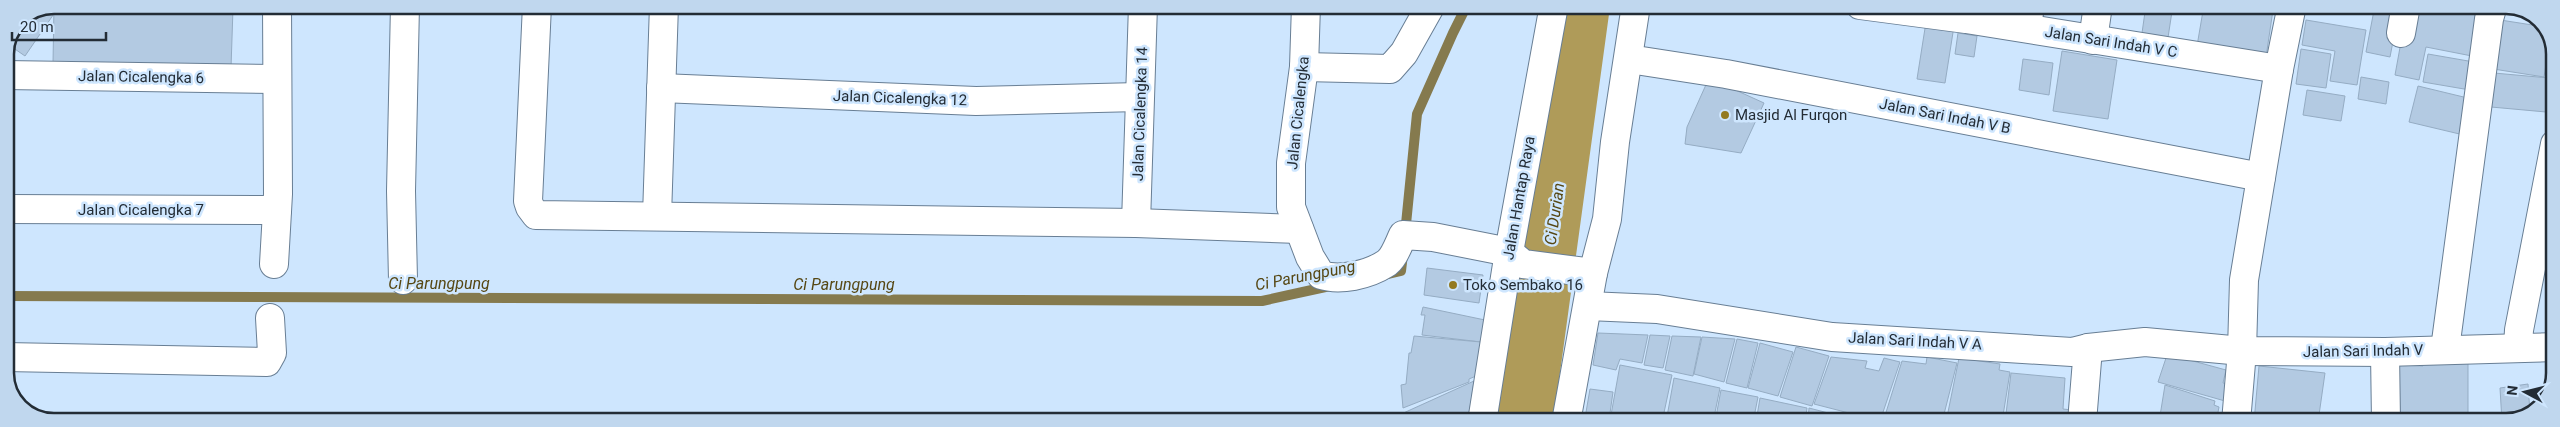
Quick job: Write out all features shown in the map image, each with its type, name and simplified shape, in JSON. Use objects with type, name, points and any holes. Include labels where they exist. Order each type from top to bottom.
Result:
[{"type":"street","points":[[274,264],[277,210],[277,14]]},
{"type":"street","points":[[402,280],[401,191],[405,14]]},
{"type":"street","points":[[536,14],[530,207],[536,215],[1136,223],[1299,229]]},
{"type":"street","points":[[657,216],[664,14]]},
{"type":"street","name":"Jalan Cicalengka 14","points":[[1136,223],[1139,96],[1144,14]]},
{"type":"street","name":"Jalan Cicalengka","points":[[1306,14],[1304,67],[1290,163],[1291,207],[1299,229],[1321,275],[1328,277],[1358,275],[1386,264],[1403,234],[1433,237],[1516,258],[1586,272]]},
{"type":"street","points":[[1304,67],[1390,69],[1404,53],[1426,14]]},
{"type":"street","name":"Jalan Hantap Raya","points":[[1484,413],[1516,258],[1553,14]]},
{"type":"street","points":[[1568,413],[1588,306],[1586,272],[1607,219],[1615,142],[1635,14]]},
{"type":"street","name":"Jalan Sari Indah V C","points":[[1987,14],[2028,17],[2093,40],[2279,69]]},
{"type":"street","points":[[2093,40],[2097,14]]},
{"type":"street","points":[[2237,413],[2242,351],[2244,280],[2279,69],[2290,14]]},
{"type":"street","points":[[2401,33],[2405,14]]},
{"type":"street","points":[[2445,349],[2490,14]]},
{"type":"street","name":"Jalan Sari Indah V B","points":[[1629,60],[1726,74],[2261,177]]},
{"type":"street","name":"Jalan Cicalengka 6","points":[[14,75],[276,79]]},
{"type":"street","name":"Jalan Cicalengka 12","points":[[661,88],[976,101],[1139,96]]},
{"type":"street","points":[[2518,347],[2519,330],[2546,190]]},
{"type":"street","name":"Jalan Cicalengka 7","points":[[14,209],[277,210]]},
{"type":"street","name":"Jalan Sari Indah V A","points":[[1588,306],[1657,309],[1832,336],[2072,352],[2088,348],[2145,342],[2242,351]]},
{"type":"street","points":[[14,357],[267,362],[272,353],[270,318]]},
{"type":"street","name":"Jalan Sari Indah V","points":[[2242,351],[2385,352],[2546,347]]},
{"type":"street","points":[[2083,413],[2088,348]]},
{"type":"street","points":[[2385,352],[2386,413]]},
{"type":"building","points":[[54,14],[25,56],[15,49],[20,32],[32,20]]},
{"type":"building","points":[[54,14],[233,14],[231,68],[53,63]]},
{"type":"building","points":[[1992,14],[2010,14],[2009,20]]},
{"type":"building","points":[[2145,14],[2172,14],[2167,44],[2141,40]]},
{"type":"building","points":[[2202,14],[2272,14],[2266,57],[2197,46]]},
{"type":"building","points":[[2373,14],[2398,14],[2390,57],[2366,52]]},
{"type":"building","points":[[2412,14],[2481,14],[2472,56],[2426,47],[2419,80],[2395,75],[2401,42]]},
{"type":"building","points":[[2494,19],[2534,25],[2540,32],[2546,51],[2544,77],[2487,68]]},
{"type":"building","points":[[2306,20],[2366,30],[2357,85],[2330,81],[2335,51],[2302,45]]},
{"type":"building","points":[[1926,22],[1954,26],[1945,83],[1917,79]]},
{"type":"building","points":[[1958,33],[1977,36],[1974,57],[1955,54]]},
{"type":"building","points":[[2301,49],[2331,54],[2326,88],[2296,84]]},
{"type":"building","points":[[2062,51],[2117,60],[2108,119],[2053,111]]},
{"type":"building","points":[[2428,54],[2474,62],[2470,90],[2423,82]]},
{"type":"building","points":[[2023,59],[2053,63],[2049,95],[2019,90]]},
{"type":"building","points":[[2483,72],[2546,78],[2546,112],[2480,106]]},
{"type":"building","points":[[2361,77],[2389,82],[2386,104],[2358,99]]},
{"type":"building","name":"Masjid Al Furqon","points":[[1709,78],[1764,103],[1741,153],[1685,144],[1687,127]]},
{"type":"building","points":[[2418,86],[2476,100],[2468,136],[2409,122]]},
{"type":"building","points":[[2307,90],[2345,96],[2341,121],[2303,115]]},
{"type":"building","name":"Toko Sembako 16","points":[[1427,268],[1483,275],[1479,303],[1424,295]]},
{"type":"building","points":[[1423,307],[1485,320],[1481,342],[1422,335],[1425,315],[1421,315]]},
{"type":"building","points":[[1598,333],[1648,335],[1642,363],[1620,359],[1616,370],[1593,365]]},
{"type":"building","points":[[1650,335],[1670,336],[1663,368],[1644,365]]},
{"type":"building","points":[[1414,336],[1481,342],[1476,376],[1469,379],[1469,382],[1403,408],[1401,385],[1406,384],[1409,353],[1411,353]]},
{"type":"building","points":[[1672,336],[1701,337],[1693,376],[1665,370]]},
{"type":"building","points":[[1702,337],[1735,339],[1724,382],[1694,374]]},
{"type":"building","points":[[1737,339],[1758,343],[1747,388],[1726,383]]},
{"type":"building","points":[[1760,343],[1793,352],[1778,396],[1748,388]]},
{"type":"building","points":[[1796,347],[1829,356],[1812,406],[1780,397]]},
{"type":"building","points":[[1831,357],[1867,361],[1865,368],[1879,371],[1884,358],[1900,362],[1883,413],[1849,413],[1814,404]]},
{"type":"building","points":[[1927,357],[1957,363],[1944,413],[1886,413],[1902,361],[1926,364]]},
{"type":"building","points":[[1959,358],[2000,364],[1999,370],[2010,372],[2003,413],[1948,413]]},
{"type":"building","points":[[2166,358],[2182,358],[2226,370],[2223,383],[2229,384],[2225,401],[2158,382]]},
{"type":"building","points":[[2423,360],[2468,361],[2468,413],[2394,413],[2397,365],[2423,366]]},
{"type":"building","points":[[1620,365],[1672,375],[1664,413],[1611,413]]},
{"type":"building","points":[[2259,366],[2325,373],[2319,413],[2255,413]]},
{"type":"building","points":[[2011,373],[2065,378],[2063,409],[2072,410],[2072,413],[2006,413]]},
{"type":"building","points":[[1674,378],[1720,388],[1715,413],[1668,413]]},
{"type":"building","points":[[1474,381],[1469,413],[1403,413]]},
{"type":"building","points":[[2528,384],[2529,406],[2522,410],[2501,413],[2500,388]]},
{"type":"building","points":[[2165,385],[2215,401],[2214,405],[2219,407],[2218,413],[2160,413]]},
{"type":"building","points":[[1590,389],[1613,392],[1610,413],[1586,413]]},
{"type":"building","points":[[1721,390],[1758,397],[1755,413],[1717,413]]},
{"type":"building","points":[[1760,398],[1807,408],[1806,413],[1758,413]]},
{"type":"building","points":[[1809,408],[1828,413],[1809,413]]},
{"type":"waterway","name":"Ci Parungpung","points":[[1405,234],[1417,114],[1462,14]]},
{"type":"waterway","name":"Ci Durian","points":[[1526,413],[1581,14]]},
{"type":"waterway","name":"Ci Parungpung","points":[[1384,275],[1401,271],[1403,254]]},
{"type":"waterway","name":"Ci Parungpung","points":[[14,296],[1262,301],[1330,286]]},
{"type":"place","name":"Masjid Al Furqon","points":[[1725,115]]},
{"type":"place","name":"Toko Sembako 16","points":[[1453,285]]}]
